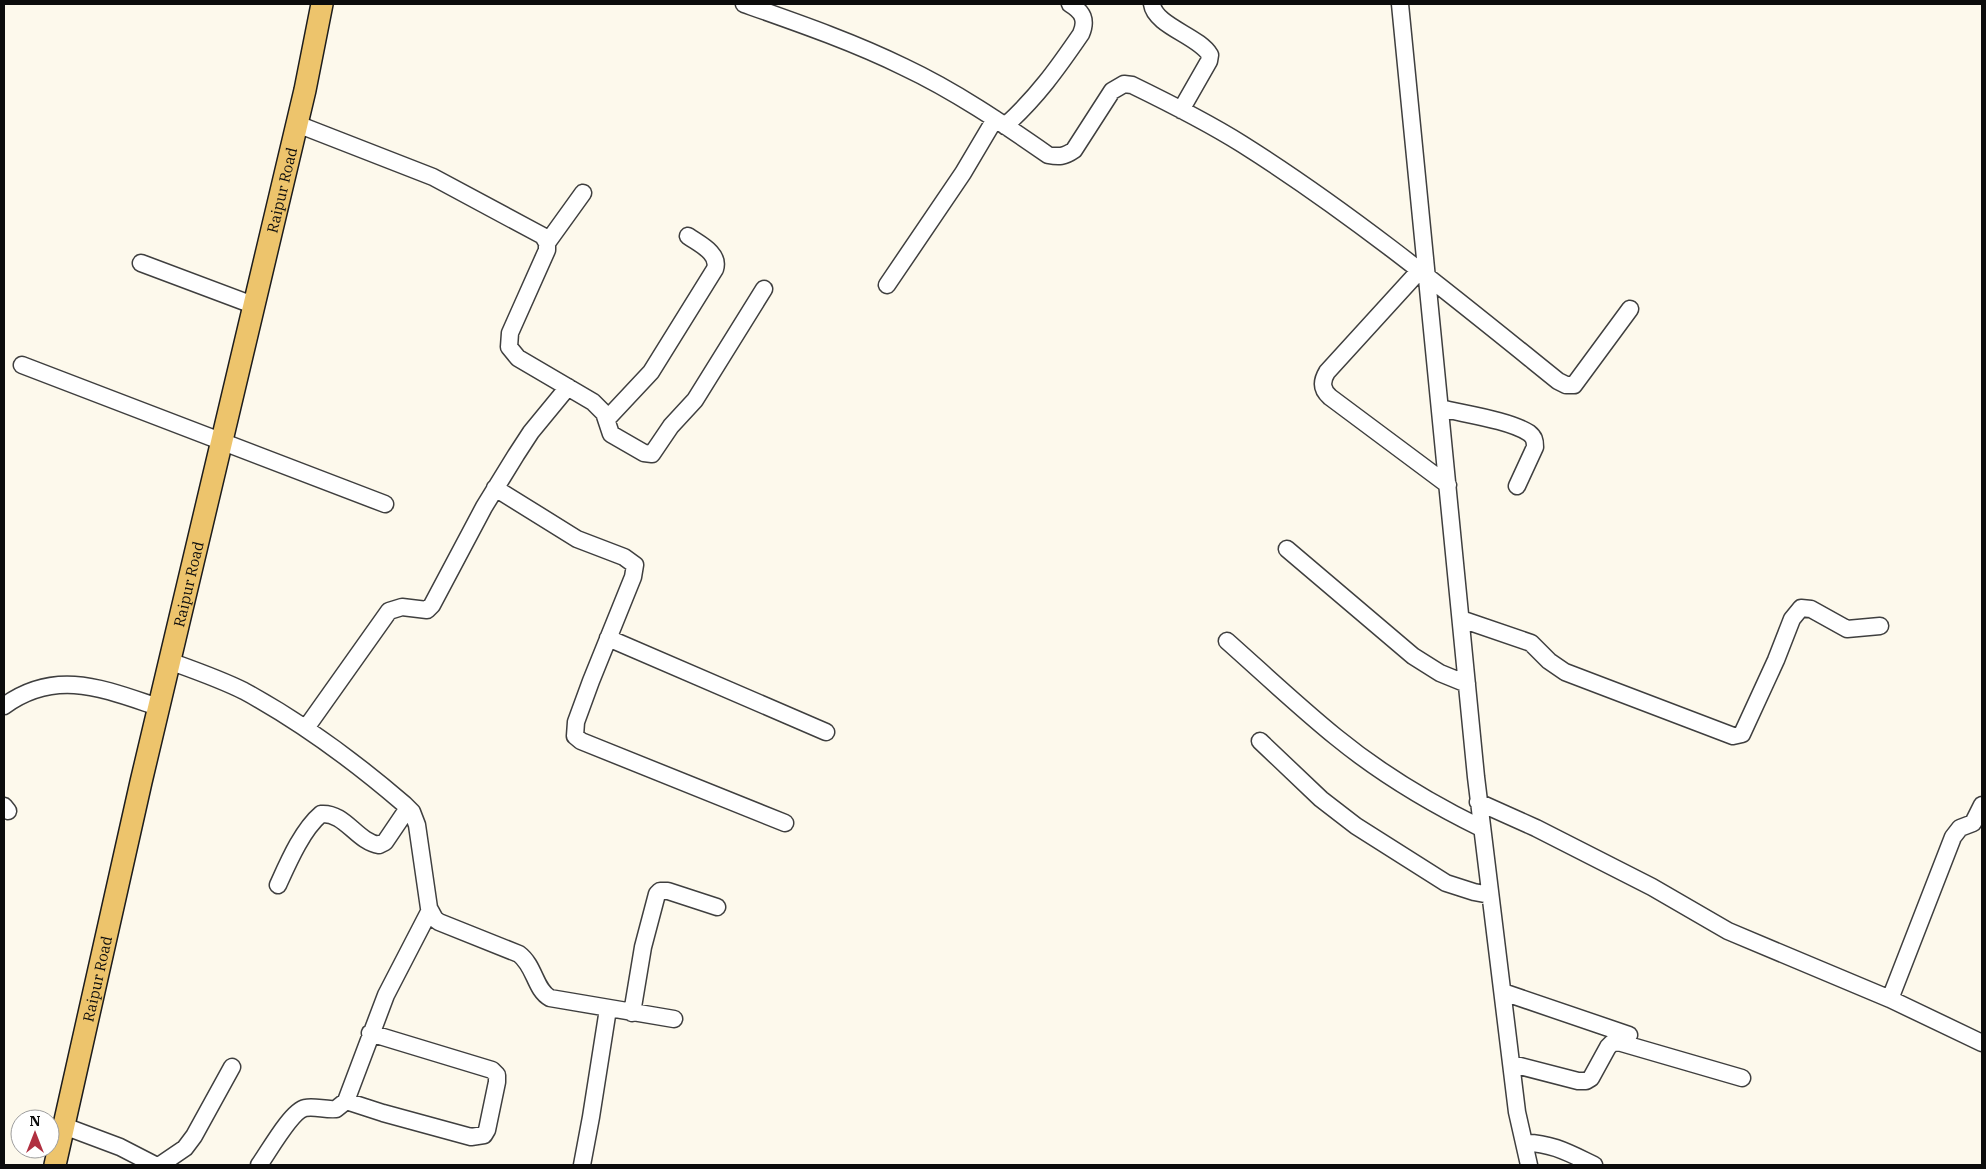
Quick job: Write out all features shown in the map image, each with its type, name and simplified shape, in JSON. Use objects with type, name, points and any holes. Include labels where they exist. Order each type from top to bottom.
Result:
[{"type":"main road","name":"Raipur Road","points":[[55,1165],[158,707],[297,124],[322,4]]},
{"type":"street","points":[[744,4],[905,67],[945,89],[1048,155],[1066,156],[1074,150],[1112,91],[1124,84],[1132,85],[1182,110],[1241,144],[1304,185],[1424,273],[1566,385],[1574,385],[1630,309]]},
{"type":"street","points":[[887,285],[963,173],[1000,123],[1036,96],[1081,34],[1084,19],[1081,13],[1070,4]]},
{"type":"street","points":[[1152,4],[1158,16],[1203,47],[1210,55],[1209,61],[1182,110]]},
{"type":"street","points":[[1400,4],[1424,273],[1448,485],[1478,802],[1517,1112],[1529,1165]]},
{"type":"street","points":[[297,124],[433,177],[543,236],[547,243],[547,250],[510,333],[509,347],[518,358],[593,402],[604,413],[611,434],[644,453],[652,454],[657,450],[671,426],[695,400],[764,289]]},
{"type":"street","points":[[547,243],[583,193]]},
{"type":"street","points":[[607,419],[651,372],[715,269],[717,259],[688,236]]},
{"type":"street","points":[[141,262],[253,304]]},
{"type":"street","points":[[1424,273],[1327,372],[1323,378],[1322,386],[1324,392],[1330,398],[1448,485]]},
{"type":"street","points":[[22,365],[385,504]]},
{"type":"street","points":[[306,728],[389,611],[402,607],[427,610],[432,605],[495,488],[531,432],[568,387]]},
{"type":"street","points":[[1440,408],[1500,422],[1530,434],[1535,439],[1535,446],[1517,486]]},
{"type":"street","points":[[495,488],[571,535],[586,543],[624,557],[635,565],[633,577],[576,722],[575,736],[580,741],[785,824]]},
{"type":"street","points":[[1287,549],[1413,656],[1434,669],[1466,684]]},
{"type":"street","points":[[1461,619],[1531,643],[1549,661],[1564,672],[1733,736],[1742,734],[1792,618],[1801,608],[1811,609],[1847,629],[1880,626]]},
{"type":"street","points":[[608,638],[826,732]]},
{"type":"street","points":[[1227,641],[1336,737],[1364,758],[1431,802],[1482,828]]},
{"type":"street","points":[[169,661],[244,692],[306,728],[408,808],[417,825],[430,910],[434,919],[444,926],[519,954],[526,959],[543,993],[550,998],[674,1020]]},
{"type":"street","points":[[4,706],[29,692],[62,684],[76,684],[100,688],[158,707]]},
{"type":"street","points":[[1260,741],[1321,799],[1356,826],[1446,883],[1490,895]]},
{"type":"street","points":[[1478,802],[1536,828],[1652,887],[1728,931],[1890,999],[1982,1043]]},
{"type":"street","points":[[1890,999],[1953,837],[1960,828],[1973,823],[1982,805]]},
{"type":"street","points":[[278,884],[302,839],[322,814],[334,816],[368,841],[379,845],[385,842],[408,808]]},
{"type":"street","points":[[632,1013],[643,947],[657,894],[668,890],[717,907]]},
{"type":"street","points":[[259,1165],[290,1120],[302,1108],[336,1109],[346,1101],[370,1033],[395,975],[430,910]]},
{"type":"street","points":[[1502,992],[1629,1035]]},
{"type":"street","points":[[582,1165],[608,1008]]},
{"type":"street","points":[[346,1101],[384,1114],[471,1138],[484,1135],[487,1130],[497,1082],[497,1075],[492,1070],[455,1057],[370,1033]]},
{"type":"street","points":[[1512,1064],[1578,1081],[1586,1081],[1591,1078],[1608,1047],[1612,1043],[1618,1042],[1742,1078]]},
{"type":"street","points":[[160,1165],[185,1148],[194,1136],[232,1067]]},
{"type":"street","points":[[64,1126],[120,1147],[155,1165]]},
{"type":"street","points":[[1524,1143],[1556,1147],[1594,1165]]}]
